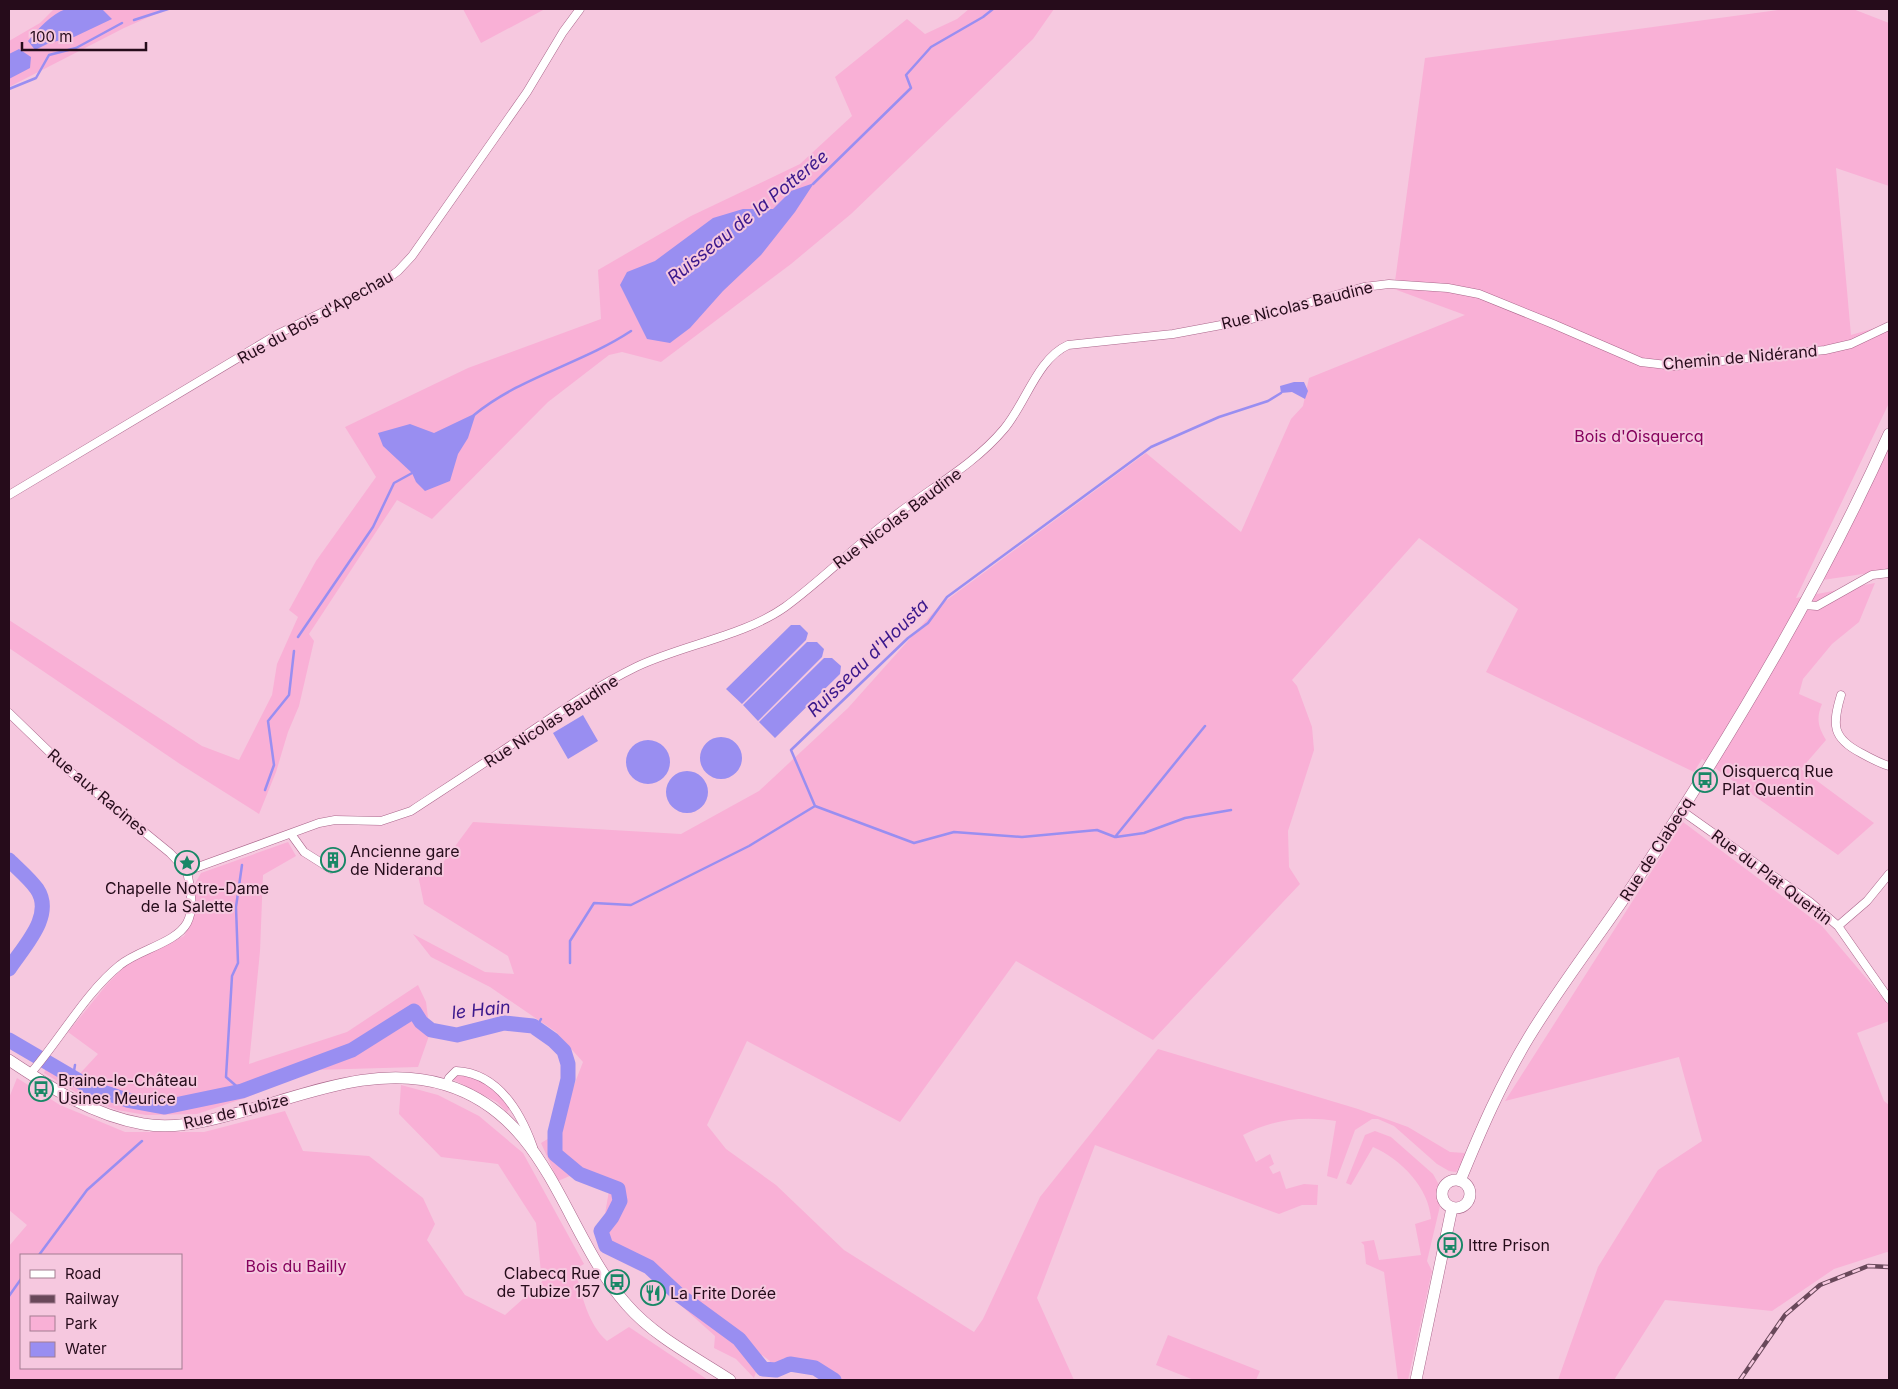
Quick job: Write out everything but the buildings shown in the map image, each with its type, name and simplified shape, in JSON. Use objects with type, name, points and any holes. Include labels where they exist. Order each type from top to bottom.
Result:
[{"type":"street","name":"Rue du Bois d'Apechau","points":[[9,495],[270,339],[362,294],[398,271],[412,256],[527,92],[562,32],[580,9]]},
{"type":"street","name":"Rue Nicolas Baudine","points":[[187,871],[328,820],[381,821],[411,811],[579,699],[616,678],[659,657],[753,624],[784,608],[870,535],[954,474],[992,442],[1012,418],[1046,362],[1059,349],[1082,342],[1173,334],[1248,320],[1369,286],[1389,284],[1448,288],[1479,294]]},
{"type":"street","name":"Chemin de Nidérand","points":[[1479,294],[1641,362],[1662,365],[1675,366],[1825,350],[1851,344],[1889,326]]},
{"type":"street","name":"Rue de Clabecq","points":[[1460,1181],[1488,1114],[1528,1037],[1644,870],[1682,811],[1805,605],[1889,434]]},
{"type":"street","points":[[1805,605],[1817,606],[1872,575],[1889,573]]},
{"type":"street","points":[[1841,695],[1835,714],[1837,731],[1841,740],[1848,746],[1881,764],[1889,766]]},
{"type":"street","name":"Rue aux Racines","points":[[9,713],[67,769],[170,853],[187,871]]},
{"type":"street","name":"Rue du Plat Quertin","points":[[1682,811],[1810,902],[1838,926],[1889,998]]},
{"type":"street","points":[[291,834],[304,852],[331,869]]},
{"type":"street","points":[[30,1074],[47,1055],[95,990],[111,973],[137,954],[176,936],[184,928],[191,909],[191,892],[187,871]]},
{"type":"street","points":[[1838,926],[1867,901],[1889,874]]},
{"type":"street","name":"Rue de Tubize","points":[[9,1060],[61,1094],[93,1110],[119,1119],[146,1124],[174,1125],[203,1122],[355,1082],[387,1078],[404,1078],[446,1085],[475,1097],[513,1126],[535,1153],[551,1178],[602,1271],[626,1304],[656,1332],[730,1380]]},
{"type":"street","name":"Rue de Tubize","points":[[446,1085],[449,1078],[456,1071],[476,1074],[497,1087],[522,1121],[535,1153]]},
{"type":"street","points":[[1460,1181],[1467,1187],[1469,1192],[1468,1201],[1462,1207],[1452,1208],[1444,1202],[1442,1191],[1448,1183],[1460,1181]]},
{"type":"street","points":[[1416,1380],[1452,1208]]},
{"type":"green space","points":[[54,9],[167,9],[124,28],[9,87],[9,41],[40,23]]},
{"type":"green space","points":[[463,9],[545,9],[481,43]]},
{"type":"green space","points":[[969,9],[1054,9],[1033,39],[851,214],[791,264],[661,362],[622,352],[609,355],[548,402],[432,519],[397,500],[309,634],[314,641],[299,706],[259,814],[180,764],[9,648],[9,620],[202,746],[239,760],[272,695],[277,664],[298,617],[289,610],[316,561],[376,477],[345,427],[468,368],[601,319],[598,270],[691,216],[800,164],[852,116],[835,77],[907,19],[925,34],[957,19]]},
{"type":"green space","name":"Bois d'Oisquercq","points":[[1786,9],[1853,9],[1889,23],[1889,186],[1836,168],[1851,335],[1889,324],[1889,403],[1796,598],[1875,583],[1859,622],[1832,644],[1803,679],[1799,694],[1822,704],[1819,722],[1826,740],[1801,769],[1874,823],[1838,855],[1702,759],[1694,772],[1486,672],[1518,609],[1419,538],[1292,680],[1297,686],[1312,727],[1314,750],[1288,831],[1289,867],[1300,884],[1153,1040],[1016,961],[900,1122],[747,1041],[707,1125],[726,1149],[776,1185],[844,1250],[974,1332],[983,1319],[1040,1197],[1158,1049],[1358,1109],[1408,1127],[1450,1152],[1465,1153],[1464,1159],[1456,1172],[1449,1171],[1437,1164],[1394,1126],[1378,1119],[1372,1119],[1355,1130],[1337,1179],[1327,1176],[1336,1121],[1300,1119],[1277,1122],[1243,1135],[1256,1162],[1270,1154],[1274,1164],[1269,1167],[1273,1174],[1280,1171],[1286,1189],[1304,1184],[1318,1185],[1317,1205],[1302,1205],[1279,1214],[1095,1145],[1037,1298],[1074,1380],[835,1380],[823,1367],[784,1358],[765,1372],[770,1361],[762,1355],[754,1378],[736,1359],[714,1348],[715,1336],[676,1301],[652,1275],[636,1264],[613,1256],[602,1231],[609,1191],[572,1175],[558,1181],[541,1143],[551,1137],[552,1123],[562,1116],[583,1062],[556,1032],[490,987],[431,957],[413,934],[485,972],[514,974],[508,956],[424,904],[417,870],[439,868],[473,822],[681,834],[759,791],[848,708],[940,605],[1146,453],[1241,532],[1291,419],[1303,406],[1309,378],[1465,315],[1394,289],[1425,58]]},
{"type":"green space","points":[[1887,442],[1889,443],[1889,570],[1823,580]]},
{"type":"green space","points":[[1683,822],[1822,926],[1889,1005],[1889,1021],[1857,1033],[1884,1101],[1889,1105],[1889,1253],[1887,1252],[1834,1269],[1772,1311],[1665,1300],[1614,1380],[1558,1380],[1598,1267],[1658,1170],[1702,1141],[1679,1057],[1505,1101]]},
{"type":"green space","points":[[288,842],[296,856],[263,875],[260,951],[249,1064],[347,1032],[418,985],[426,1002],[430,1033],[418,1067],[313,1070],[245,1098],[197,1114],[146,1115],[117,1110],[85,1098],[44,1073],[48,1064],[73,1081],[98,1054],[68,1032],[108,983],[127,964],[184,936],[196,912],[194,885],[201,873]]},
{"type":"green space","points":[[455,1075],[473,1078],[486,1084],[510,1108],[507,1112],[497,1102],[452,1079]]},
{"type":"green space","name":"Bois du Bailly","points":[[17,1078],[60,1105],[125,1132],[204,1132],[285,1111],[303,1151],[369,1156],[423,1198],[435,1224],[427,1240],[465,1295],[505,1315],[542,1282],[536,1223],[498,1164],[441,1157],[399,1114],[401,1085],[438,1095],[479,1116],[523,1153],[584,1264],[575,1269],[583,1298],[595,1326],[607,1341],[629,1327],[708,1380],[9,1380],[9,1246],[27,1225],[9,1210],[9,1098]]},
{"type":"green space","points":[[1375,1131],[1391,1137],[1433,1174],[1438,1183],[1437,1198],[1440,1206],[1427,1261],[1432,1271],[1408,1380],[1398,1380],[1384,1272],[1366,1264],[1364,1245],[1361,1242],[1374,1240],[1379,1260],[1421,1255],[1415,1224],[1431,1219],[1425,1196],[1412,1176],[1394,1159],[1373,1147],[1351,1185],[1346,1183],[1365,1135]]},
{"type":"green space","points":[[1168,1335],[1260,1371],[1256,1380],[1194,1380],[1156,1365]]},
{"type":"water","points":[[66,9],[102,9],[112,19],[74,37],[49,43],[35,50],[28,41],[50,18]]},
{"type":"water","points":[[19,49],[31,57],[30,68],[9,79],[9,54]]},
{"type":"water","points":[[814,183],[795,212],[761,255],[723,291],[690,328],[670,343],[647,339],[620,285],[627,272],[655,261],[713,218],[743,209],[773,209],[791,191]]},
{"type":"water","points":[[1294,382],[1304,382],[1308,391],[1305,399],[1292,392],[1281,393],[1280,386]]},
{"type":"water","points":[[476,413],[468,438],[458,454],[450,481],[425,491],[416,482],[412,473],[383,446],[378,433],[410,424],[434,433]]},
{"type":"water","points":[[791,625],[800,625],[808,633],[806,640],[742,704],[726,689]]},
{"type":"water","points":[[807,642],[817,642],[824,649],[822,657],[758,721],[743,705]]},
{"type":"water","points":[[824,658],[832,658],[841,666],[840,674],[775,738],[759,722]]},
{"type":"water","points":[[583,715],[598,741],[568,759],[553,733]]},
{"type":"water","points":[[725,737],[733,740],[739,746],[742,758],[739,770],[733,776],[717,779],[709,776],[703,770],[700,754],[703,746],[709,740]]},
{"type":"water","points":[[648,740],[660,744],[666,750],[670,762],[666,774],[660,780],[648,784],[636,780],[630,774],[626,762],[630,750],[636,744]]},
{"type":"water","points":[[691,771],[699,774],[705,780],[708,792],[705,804],[699,810],[683,813],[675,810],[669,804],[666,788],[669,780],[675,774]]},
{"type":"waterway","points":[[134,20],[168,9]]},
{"type":"waterway","name":"Ruisseau de la Potterée","points":[[813,184],[911,88],[906,75],[931,47],[983,17],[993,9]]},
{"type":"waterway","points":[[9,89],[36,78],[49,55],[76,48],[122,23]]},
{"type":"waterway","name":"Ruisseau de la Potterée","points":[[474,415],[511,390],[592,353],[631,331]]},
{"type":"waterway","name":"Ruisseau d'Housta","points":[[570,963],[570,941],[594,903],[631,905],[749,846],[815,806],[791,750],[908,638],[928,623],[947,597],[1151,447],[1219,417],[1268,401],[1281,393]]},
{"type":"waterway","name":"Ruisseau de la Potterée","points":[[298,637],[373,527],[394,483],[414,472]]},
{"type":"waterway","name":"Ruisseau de la Potterée","points":[[265,790],[274,765],[268,721],[289,695],[294,651]]},
{"type":"waterway","points":[[815,806],[914,843],[954,832],[1022,837],[1097,830],[1115,837],[1205,726]]},
{"type":"waterway","points":[[1116,837],[1144,833],[1185,818],[1231,810]]},
{"type":"waterway","name":"le Hain","points":[[9,860],[27,877],[37,889],[42,899],[40,920],[35,931],[9,969]]},
{"type":"waterway","name":"Ruisseau de la Potterée","points":[[242,865],[236,907],[238,963],[232,976],[226,1077],[242,1091]]},
{"type":"waterway","name":"le Hain","points":[[9,1040],[91,1088],[127,1100],[165,1107],[242,1091],[352,1050],[414,1011],[421,1022],[431,1030],[457,1035],[504,1023],[533,1026],[553,1040],[564,1051],[568,1064],[568,1079],[555,1132],[555,1154],[579,1174],[618,1189],[620,1201],[612,1217],[601,1231],[606,1246],[649,1267],[679,1295],[739,1339],[763,1369],[776,1370],[790,1364],[815,1368],[834,1380]]},
{"type":"waterway","name":"Ruisseau d'Housta","points":[[536,1028],[541,1019]]},
{"type":"waterway","points":[[73,1077],[75,1065]]},
{"type":"waterway","points":[[40,1254],[87,1190],[142,1141]]},
{"type":"waterway","points":[[9,1296],[20,1280]]},
{"type":"railway","points":[[1740,1380],[1785,1315],[1820,1285],[1868,1266],[1889,1267]]},
{"type":"place","name":"Oisquercq Rue Plat Quentin","points":[[1705,780]]},
{"type":"place","name":"Ancienne gare de Niderand","points":[[333,860]]},
{"type":"place","name":"Chapelle Notre-Dame de la Salette","points":[[187,863]]},
{"type":"place","name":"Braine-le-Château Usines Meurice","points":[[41,1089]]},
{"type":"place","name":"Ittre Prison","points":[[1450,1245]]},
{"type":"place","name":"Clabecq Rue de Tubize 157","points":[[617,1282]]},
{"type":"place","name":"La Frite Dorée","points":[[653,1293]]}]
